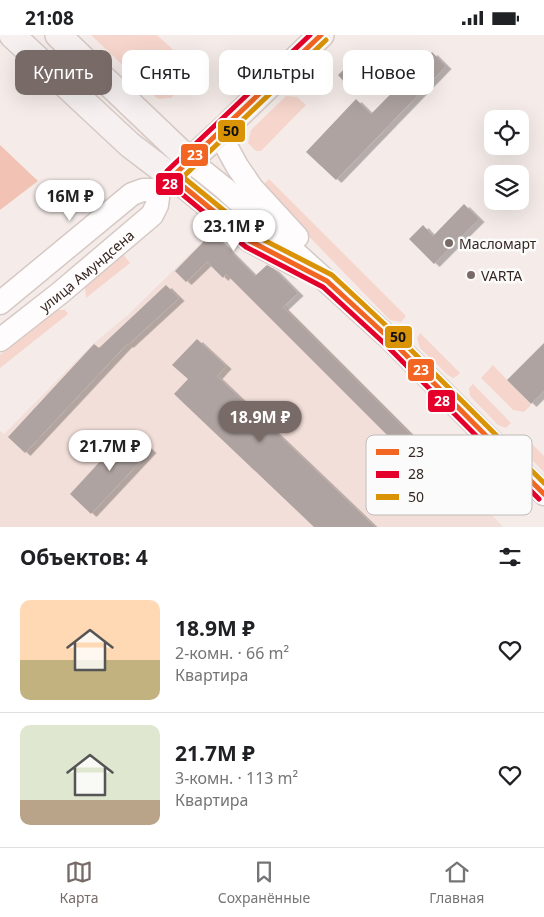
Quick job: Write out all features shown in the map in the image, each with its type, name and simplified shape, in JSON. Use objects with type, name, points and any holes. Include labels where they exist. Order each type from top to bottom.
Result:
[{"type":"main road","points":[[12,35],[130,145],[165,184]]},
{"type":"main road","points":[[58,35],[189,160]]},
{"type":"main road","name":"улица Амундсена","points":[[165,184],[320,35]]},
{"type":"street","points":[[219,133],[242,175],[297,238],[320,275]]},
{"type":"street","points":[[189,160],[224,188],[389,337],[486,435]]},
{"type":"street","points":[[165,184],[250,241],[320,275]]},
{"type":"street","name":"улица Амундсена","points":[[0,303],[132,194],[165,184]]},
{"type":"street","name":"улица Амундсена","points":[[0,340],[60,293],[152,215],[165,184]]},
{"type":"street","points":[[532,481],[544,493]]},
{"type":"shaded area","points":[[91,35],[157,35],[173,50],[122,50],[122,65],[112,55],[112,50],[107,50]]},
{"type":"shaded area","points":[[154,95],[174,95],[171,98],[158,99]]},
{"type":"shaded area","points":[[286,96],[297,97],[306,105],[261,151],[256,151],[248,143],[251,130]]},
{"type":"shaded area","points":[[0,145],[38,181],[0,210]]},
{"type":"shaded area","points":[[269,179],[406,316],[401,322],[390,320],[261,187]]},
{"type":"shaded area","points":[[212,232],[414,435],[366,435],[366,515],[492,515],[503,527],[0,527],[0,431],[4,434],[94,343],[129,314]]},
{"type":"shaded area","points":[[123,254],[130,263],[86,298],[85,287]]},
{"type":"shaded area","points":[[56,310],[65,310],[68,314],[0,368],[0,355]]},
{"type":"shaded area","points":[[420,333],[460,373],[457,376],[453,378],[448,375],[420,348],[417,338]]},
{"type":"shaded area","points":[[493,365],[531,405],[524,412],[513,410],[481,378]]},
{"type":"shaded area","points":[[473,384],[511,423],[506,428],[498,425],[470,396],[469,388]]},
{"type":"shaded area","points":[[532,444],[544,456],[544,472],[532,460]]},
{"type":"building","points":[[434,54],[446,66],[434,78]]},
{"type":"building","points":[[343,70],[343,81],[338,75]]},
{"type":"building","points":[[390,95],[418,95],[336,180],[306,152],[356,99],[371,114]]},
{"type":"building","points":[[464,204],[479,219],[434,264],[409,239],[423,225],[433,236]]},
{"type":"building","points":[[212,233],[255,276],[267,265],[274,269],[298,293],[283,307],[411,435],[387,435],[226,274],[223,278],[207,262],[186,282],[175,271]]},
{"type":"building","points":[[166,285],[179,298],[127,344],[25,453],[8,437],[94,344],[99,348]]},
{"type":"building","points":[[197,339],[226,366],[217,376],[375,527],[314,527],[174,394],[188,379],[172,365]]},
{"type":"building","points":[[544,343],[544,391],[531,404],[507,380]]},
{"type":"building","points":[[129,430],[151,450],[91,514],[70,494]]},
{"type":"transit line","name":"28","points":[[310,35],[167,171],[165,180],[246,247],[323,287],[384,343],[475,435]]},
{"type":"transit line","name":"23","points":[[321,35],[172,177],[250,241],[327,281],[389,338],[485,435]]},
{"type":"transit line","name":"50","points":[[326,40],[183,177],[254,235],[332,275],[394,333],[496,435]]},
{"type":"transit line","name":"50","points":[[532,471],[544,483]]},
{"type":"transit line","name":"23","points":[[532,482],[544,494]]},
{"type":"transit line","name":"28","points":[[532,492],[539,499]]},
{"type":"place","name":"Масломарт","points":[[449,243]]},
{"type":"place","name":"VARTA","points":[[471,275]]}]
